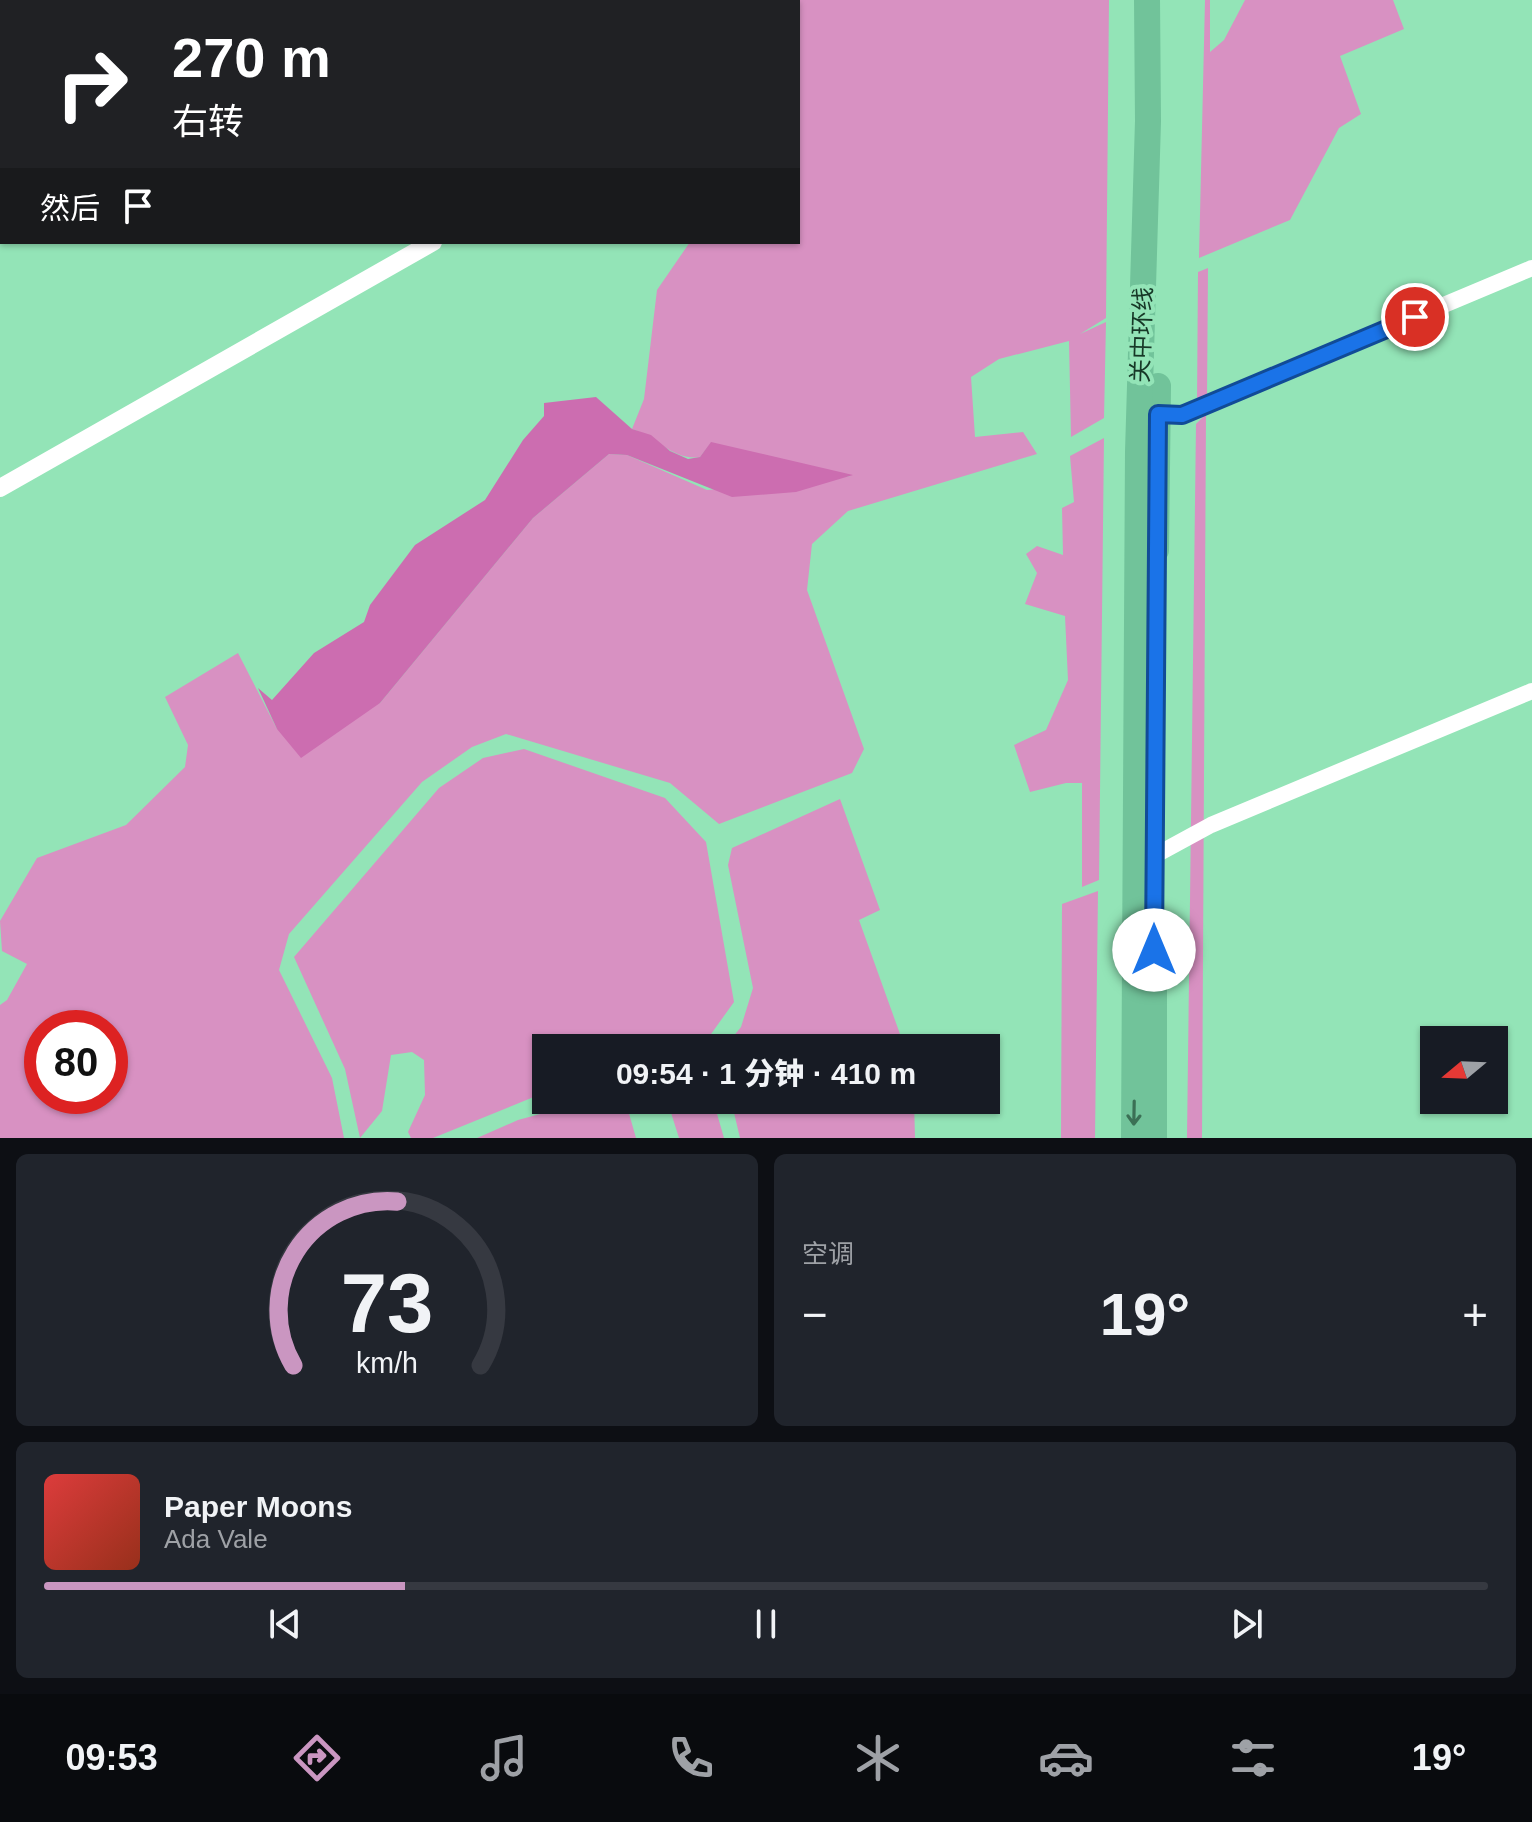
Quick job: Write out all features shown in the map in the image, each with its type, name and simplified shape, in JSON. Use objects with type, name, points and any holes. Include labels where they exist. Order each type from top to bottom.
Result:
[{"type":"highway","points":[[1147,0],[1152,252]]},
{"type":"highway","points":[[1152,252],[1162,0]]},
{"type":"highway","name":"关中环线","points":[[1152,252],[1158,414],[1154,1138]]},
{"type":"highway","name":"关中环线","points":[[1134,1138],[1138,452],[1152,252]]},
{"type":"street","points":[[0,488],[429,244]]},
{"type":"street","points":[[1158,414],[1182,415],[1532,268]]},
{"type":"street","points":[[1154,856],[1211,825],[1532,691]]},
{"type":"shaded area","points":[[800,0],[1109,0],[1106,318],[1080,334],[1106,322],[1104,418],[1071,437],[1069,341],[999,359],[971,377],[975,437],[1023,432],[1037,454],[848,511],[812,544],[807,590],[864,749],[852,773],[719,824],[670,783],[506,734],[472,747],[422,782],[289,934],[279,970],[332,1078],[344,1138],[0,1138],[0,1005],[7,1000],[27,964],[2,951],[0,921],[37,858],[126,825],[185,767],[188,745],[165,697],[238,653],[277,729],[380,703],[533,518],[609,454],[627,455],[707,490],[851,476],[711,443],[700,457],[673,452],[632,429],[644,399],[657,290],[689,244],[800,244]]},
{"type":"shaded area","points":[[1205,0],[1210,0],[1210,52],[1224,40],[1245,0],[1393,0],[1404,29],[1340,56],[1361,114],[1339,128],[1290,220],[1199,258]]},
{"type":"shaded area","points":[[1208,268],[1207,398],[1197,404],[1198,272]]},
{"type":"shaded area","points":[[596,397],[632,429],[651,435],[670,451],[688,459],[700,457],[711,442],[853,475],[796,492],[732,497],[627,455],[609,454],[533,518],[380,703],[301,758],[277,729],[258,688],[272,700],[314,653],[364,622],[370,605],[415,545],[485,500],[523,440],[544,416],[544,403]]},
{"type":"shaded area","points":[[1206,414],[1202,1138],[1187,1138],[1196,424]]},
{"type":"shaded area","points":[[1104,438],[1099,880],[1082,887],[1082,783],[1066,783],[1030,792],[1014,745],[1046,730],[1068,680],[1065,616],[1025,604],[1037,573],[1026,554],[1037,546],[1063,555],[1062,508],[1074,502],[1070,456]]},
{"type":"shaded area","points":[[524,749],[665,798],[706,842],[734,1002],[711,1034],[532,1034],[532,1098],[433,1138],[411,1138],[408,1132],[425,1095],[424,1060],[412,1052],[391,1055],[382,1111],[360,1138],[345,1069],[294,957],[439,788],[483,758]]},
{"type":"shaded area","points":[[840,799],[880,910],[859,920],[900,1034],[735,1034],[741,1027],[753,988],[728,865],[732,848]]},
{"type":"shaded area","points":[[1098,891],[1095,1138],[1061,1138],[1062,904]]},
{"type":"shaded area","points":[[540,1114],[629,1114],[636,1138],[477,1138]]},
{"type":"shaded area","points":[[671,1114],[717,1114],[724,1138],[679,1138]]},
{"type":"shaded area","points":[[734,1114],[914,1114],[915,1138],[740,1138]]},
{"type":"route","points":[[1154,950],[1158,414],[1182,415],[1415,317]]}]
